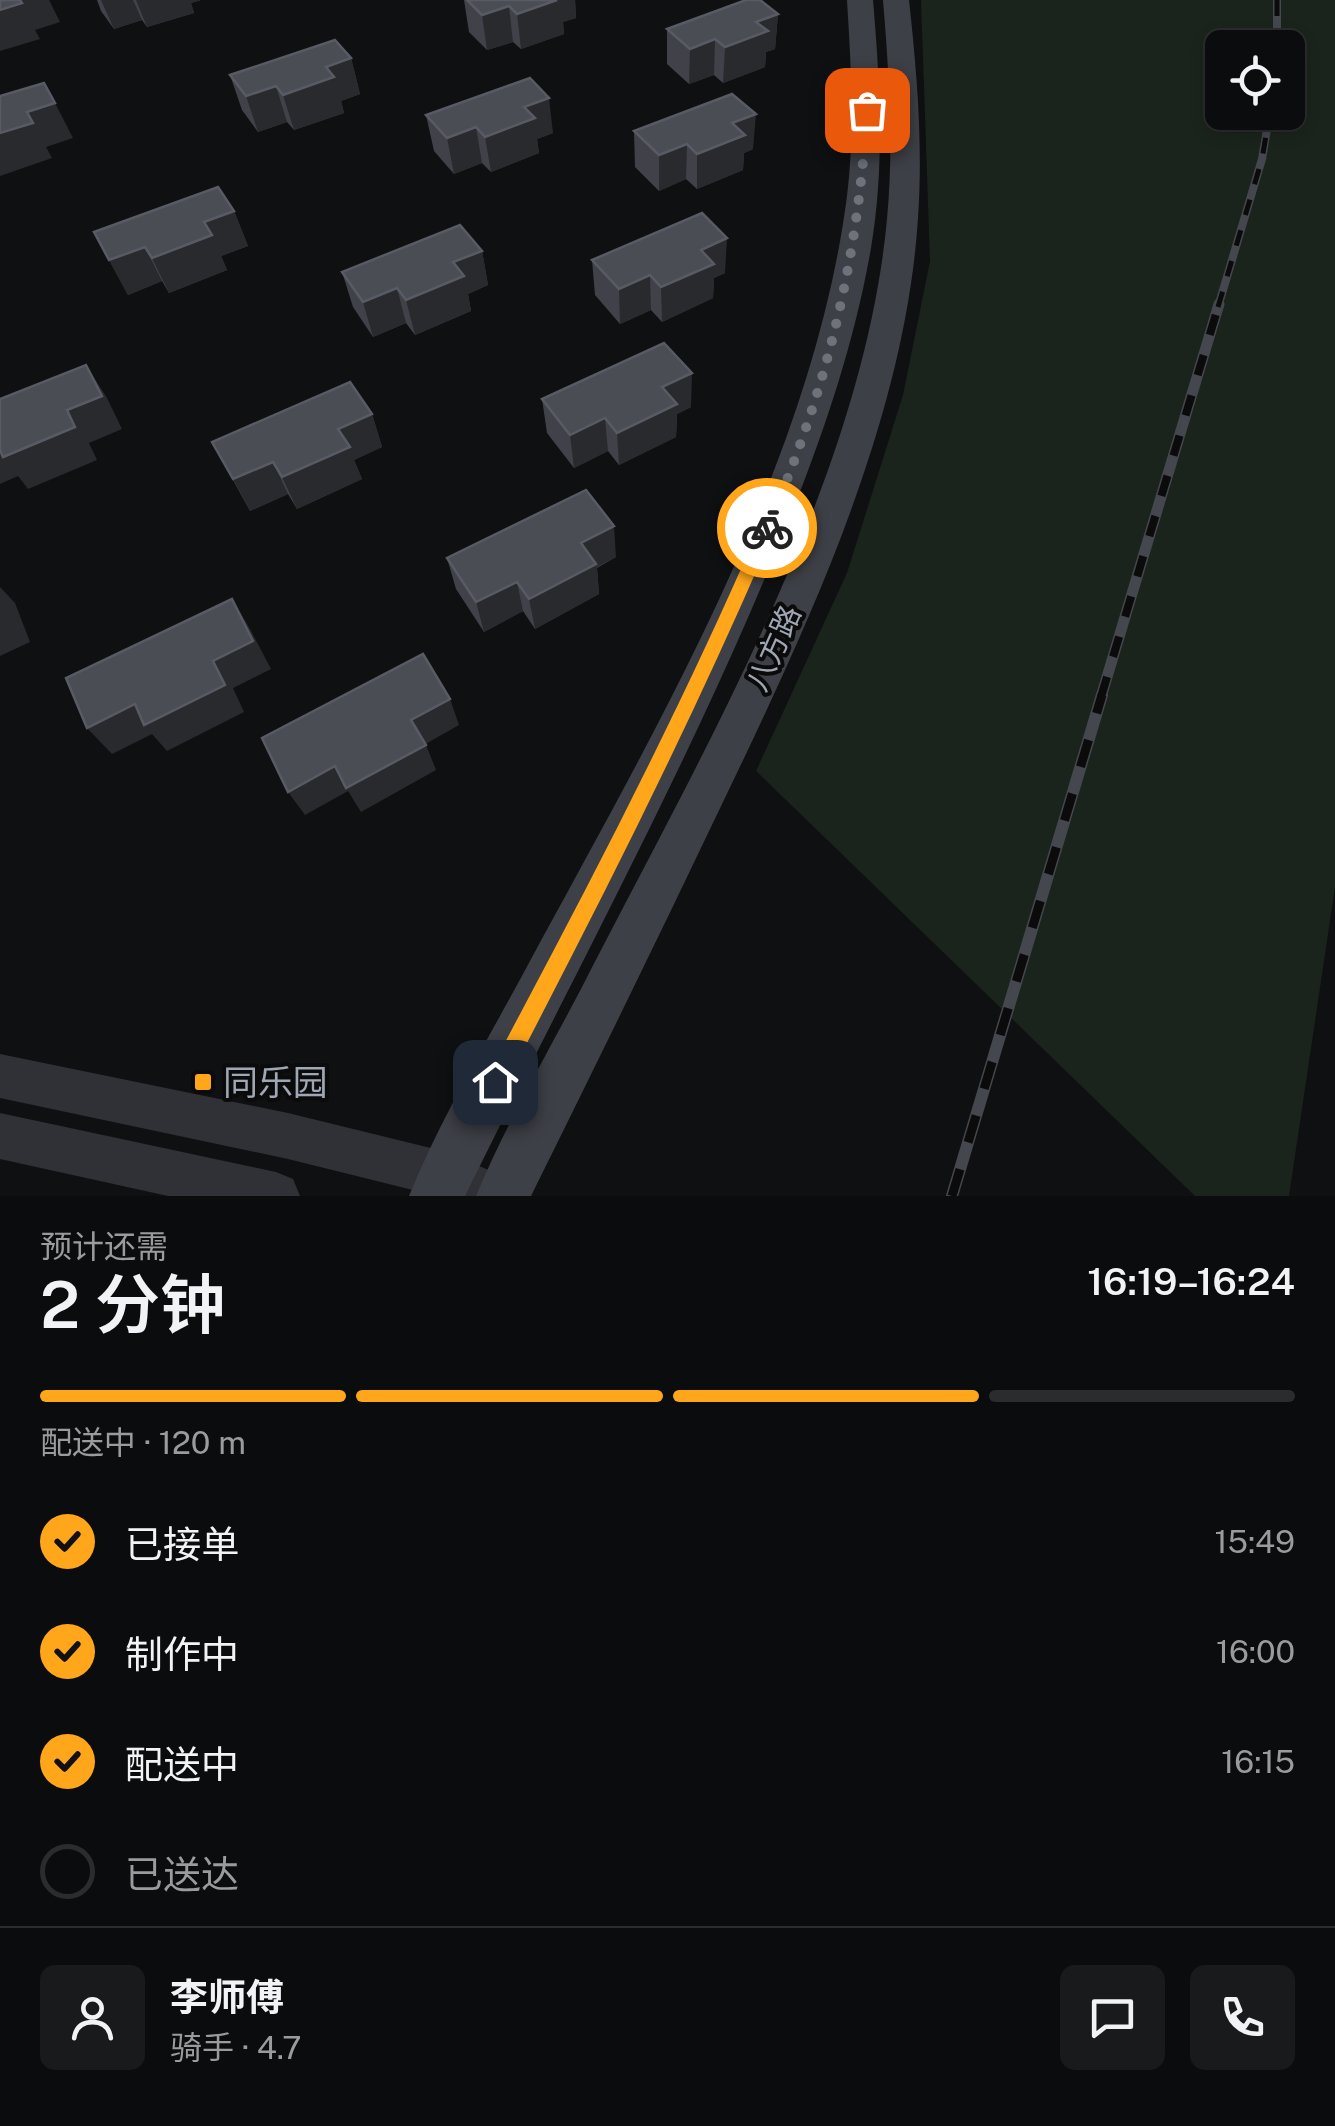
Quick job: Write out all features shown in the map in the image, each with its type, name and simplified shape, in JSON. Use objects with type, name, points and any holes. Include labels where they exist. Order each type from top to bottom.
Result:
[{"type":"main road","name":"八方路","points":[[442,1186],[602,880],[716,648],[790,476],[837,330],[862,198],[867,110],[860,0]]},
{"type":"main road","name":"八方路","points":[[504,1196],[784,628],[872,392],[901,260],[904,222],[906,78],[896,0]]},
{"type":"street","points":[[0,1076],[288,1136],[442,1186],[492,1196]]},
{"type":"street","points":[[0,1136],[276,1196]]},
{"type":"shaded area","points":[[921,0],[1335,0],[1335,887],[1289,1196],[1195,1196],[756,771],[847,573],[903,395],[930,261]]},
{"type":"building","points":[[0,0],[20,0],[22,3],[0,10]]},
{"type":"building","points":[[467,0],[557,0],[517,14],[509,6],[482,15]]},
{"type":"building","points":[[746,0],[760,0],[778,14],[756,22],[768,31],[725,47],[715,39],[690,49],[667,29]]},
{"type":"building","points":[[335,40],[351,58],[326,67],[334,77],[283,95],[276,86],[246,96],[230,75]]},
{"type":"building","points":[[530,78],[549,98],[524,107],[535,118],[485,137],[476,127],[447,138],[426,115]]},
{"type":"building","points":[[44,83],[55,103],[27,112],[33,123],[0,133],[0,96]]},
{"type":"building","points":[[732,94],[756,114],[732,123],[745,135],[697,154],[687,144],[659,155],[634,131]]},
{"type":"building","points":[[218,187],[234,211],[204,222],[212,235],[152,258],[145,247],[109,260],[94,232]]},
{"type":"building","points":[[702,213],[727,238],[701,250],[714,264],[661,287],[650,275],[619,289],[592,260]]},
{"type":"building","points":[[460,225],[482,251],[453,262],[464,276],[406,300],[397,288],[363,302],[342,272]]},
{"type":"building","points":[[664,343],[692,373],[662,387],[677,404],[617,433],[605,418],[570,435],[542,399]]},
{"type":"building","points":[[86,365],[102,396],[67,410],[75,427],[3,457],[0,399]]},
{"type":"building","points":[[350,382],[372,414],[338,429],[350,447],[282,477],[273,462],[233,479],[212,442]]},
{"type":"building","points":[[586,490],[614,526],[581,543],[596,564],[529,599],[517,582],[476,602],[447,558]]},
{"type":"building","points":[[232,599],[253,641],[213,661],[225,685],[144,725],[135,704],[87,728],[66,678]]},
{"type":"building","points":[[423,654],[450,699],[411,720],[426,745],[346,788],[335,766],[288,792],[262,738]]},
{"type":"railway","points":[[1277,0],[1277,30]]},
{"type":"railway","points":[[1218,307],[1267,130]]},
{"type":"railway","points":[[1101,697],[1219,304]]},
{"type":"railway","points":[[952,1196],[1102,695]]},
{"type":"way so far","points":[[767,528],[790,476],[837,330],[862,198],[867,110]]},
{"type":"place","name":"同乐园","points":[[203,1082]]},
{"type":"route","points":[[495,1082],[602,880],[716,648],[767,528]]}]
